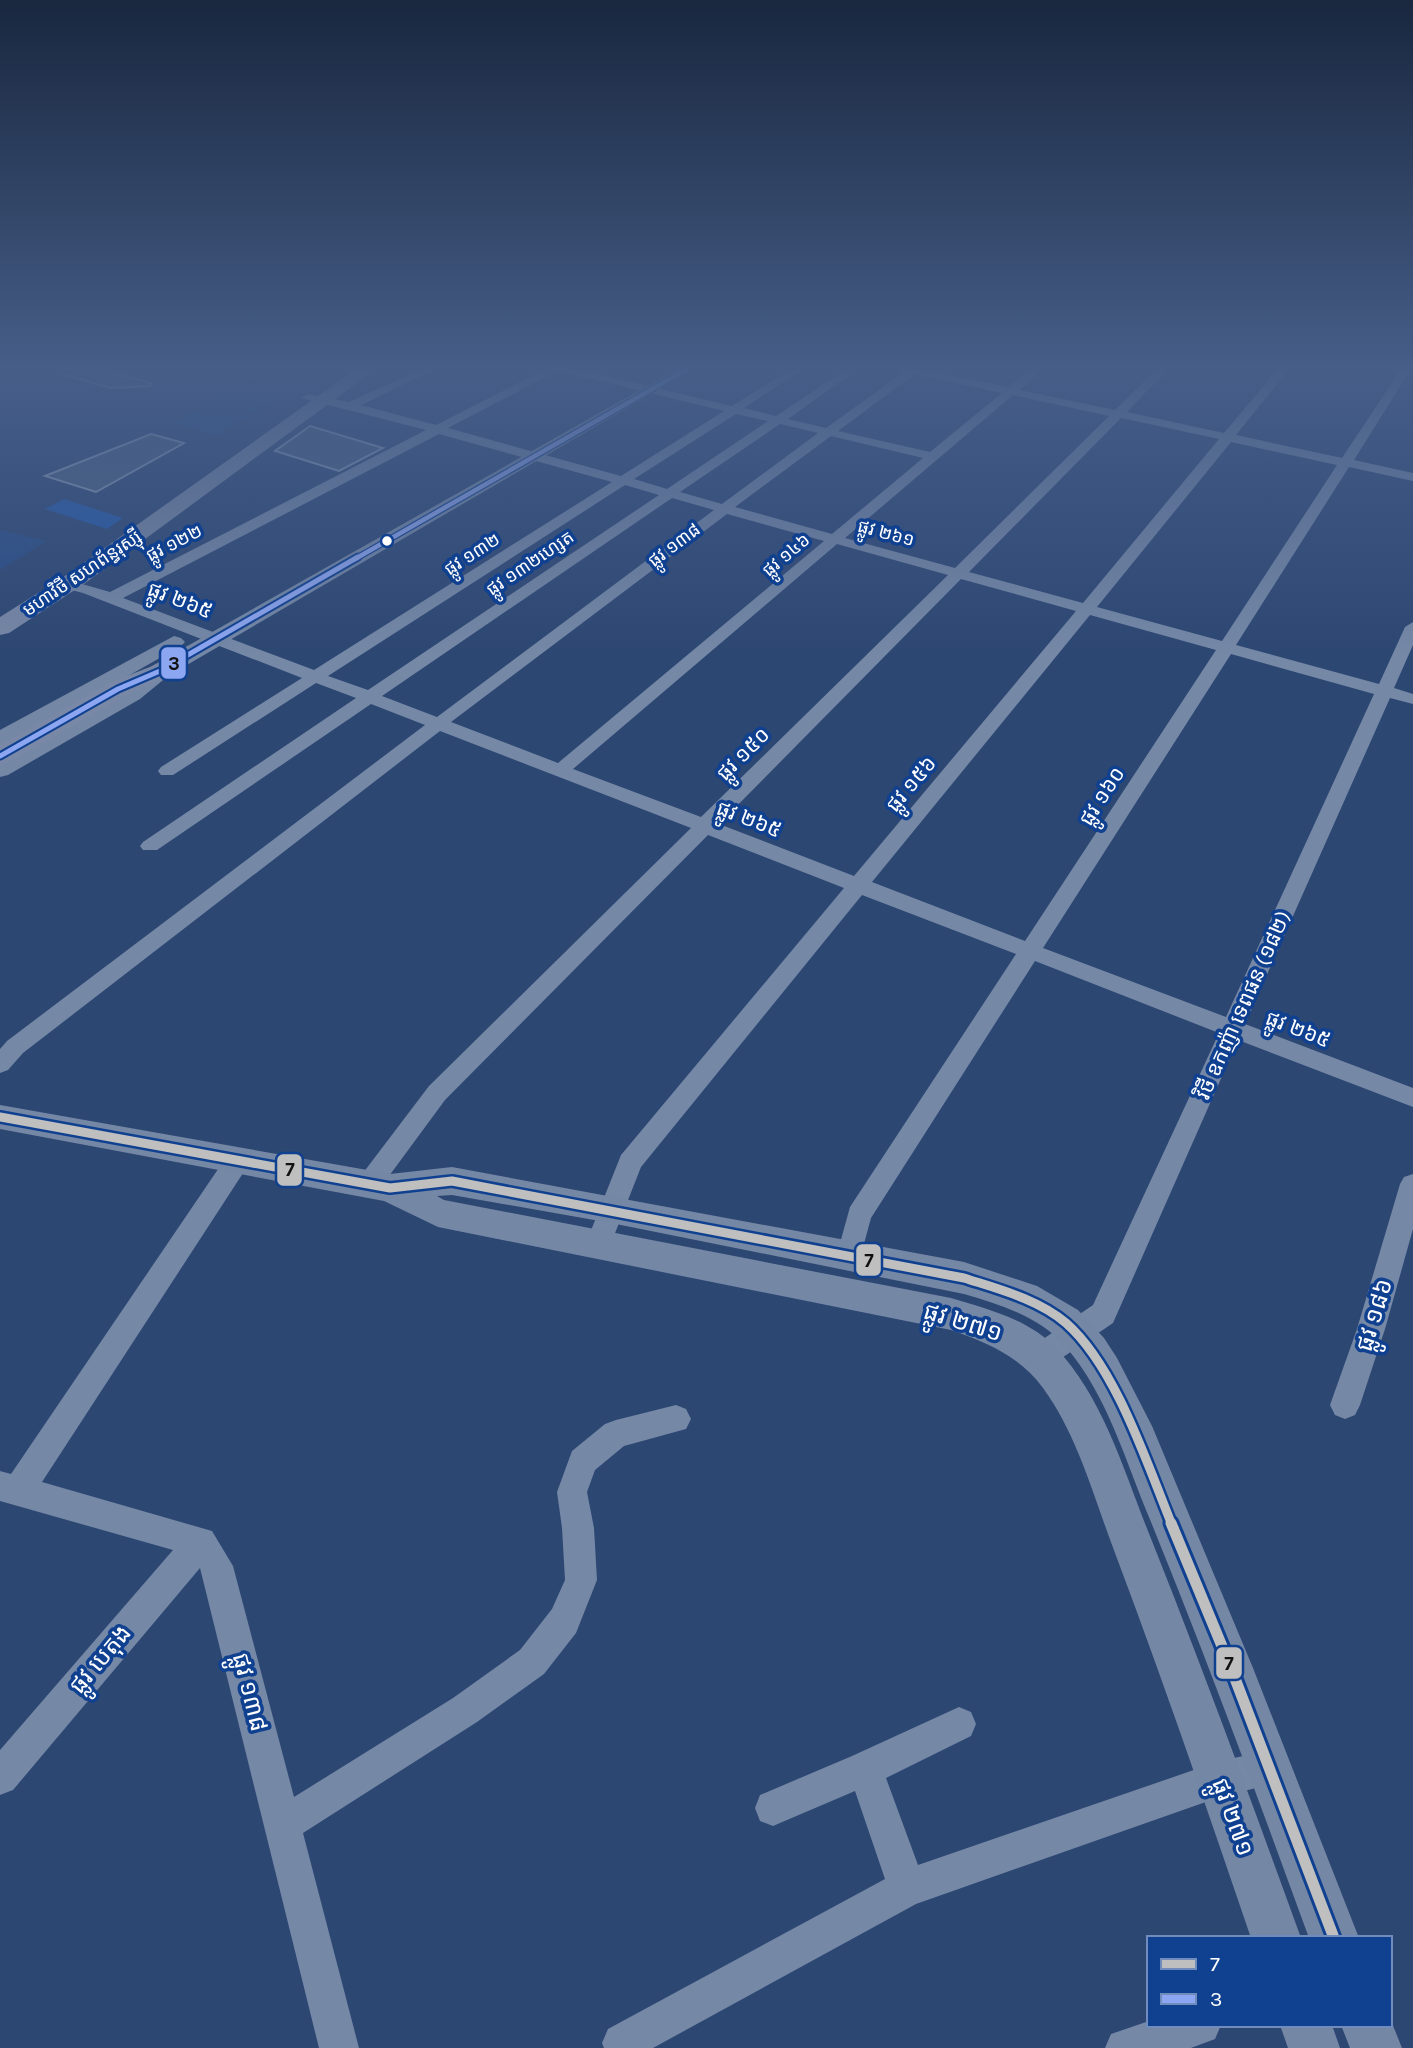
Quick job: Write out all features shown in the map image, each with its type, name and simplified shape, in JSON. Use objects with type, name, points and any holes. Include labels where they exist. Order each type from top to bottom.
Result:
[{"type":"highway","name":"មហាវិថី សហព័ន្ធរុស្ស៊ី","points":[[0,610],[64,570],[219,465]]},
{"type":"highway","name":"មហាវិថី សហព័ន្ធរុស្ស៊ី","points":[[0,628],[68,584],[227,465]]},
{"type":"highway","points":[[0,756],[118,689],[160,671]]},
{"type":"main road","points":[[0,739],[194,630],[503,465]]},
{"type":"main road","points":[[0,770],[132,694],[160,671],[506,465]]},
{"type":"main road","name":"ផ្លូវ ២៧១","points":[[0,1117],[380,1186],[438,1213],[605,1226],[850,1254],[964,1278],[1018,1294],[1043,1305],[1077,1332],[1100,1365],[1130,1424],[1222,1642],[1333,1936]]},
{"type":"main road","name":"ផ្លូវ ២៧១","points":[[605,1226],[951,1314],[1006,1332],[1040,1357],[1072,1396],[1171,1642],[1275,1936]]},
{"type":"main road","points":[[1307,2027],[1314,2048]]},
{"type":"main road","points":[[1368,2027],[1376,2048]]},
{"type":"street","name":"ផ្លូវ ១២២","points":[[111,598],[368,465]]},
{"type":"street","name":"ផ្លូវ ២៦១","points":[[567,465],[1413,699]]},
{"type":"street","name":"ផ្លូវ ១៣២","points":[[167,771],[647,465]]},
{"type":"street","name":"ផ្លូវ ១៣២ហ្សេត","points":[[149,846],[711,465]]},
{"type":"street","name":"ផ្លូវ ១៣៨","points":[[436,724],[783,465]]},
{"type":"street","name":"ផ្លូវ ១៤៦","points":[[559,770],[924,465]]},
{"type":"street","name":"ផ្លូវ ១៥០","points":[[380,1186],[437,1093],[1067,465]]},
{"type":"street","name":"ផ្លូវ ១៥៦","points":[[605,1226],[630,1163],[1204,465]]},
{"type":"street","name":"ផ្លូវ ១៦០","points":[[850,1254],[859,1215],[1344,465]]},
{"type":"street","points":[[1353,465],[1413,477]]},
{"type":"street","name":"ផ្លូវ ២៦៥","points":[[68,584],[111,598],[1413,1098]]},
{"type":"street","name":"វិថី ឧកញ៉ា ទេពផន (១៨២)","points":[[1040,1357],[1103,1314],[1413,627]]},
{"type":"street","points":[[0,1064],[15,1047],[436,724]]},
{"type":"street","points":[[201,1542],[9,1489],[238,1160]]},
{"type":"street","name":"ផ្លូវ ១៨៦","points":[[1345,1405],[1371,1329],[1413,1184]]},
{"type":"street","points":[[284,1825],[465,1710],[532,1662],[564,1621],[581,1580],[578,1528],[572,1492],[583,1461],[615,1434],[676,1419]]},
{"type":"street","name":"ផ្លូវ ១៣៨","points":[[201,1542],[217,1566],[339,2048]]},
{"type":"street","name":"ផ្លូវ បេតុង","points":[[0,1777],[201,1542]]},
{"type":"street","points":[[773,1808],[865,1769],[959,1724]]},
{"type":"street","points":[[622,2043],[907,1888],[1220,1779],[1271,1768]]},
{"type":"street","points":[[865,1769],[907,1888]]},
{"type":"street","points":[[1125,2048],[1194,2027]]},
{"type":"shaded area","points":[[64,499],[123,518],[107,529],[45,509]]},
{"type":"shaded area","points":[[0,530],[46,541],[0,570]]},
{"type":"building","points":[[74,465],[145,465],[96,492],[45,476]]},
{"type":"building","points":[[318,465],[351,465],[339,471]]},
{"type":"transit line","name":"3","points":[[0,756],[118,689],[160,671],[520,465]]},
{"type":"transit line","name":"7","points":[[0,1117],[390,1188],[452,1181],[964,1278],[1024,1298],[1065,1322],[1091,1350],[1127,1416],[1231,1668],[1333,1936]]}]
